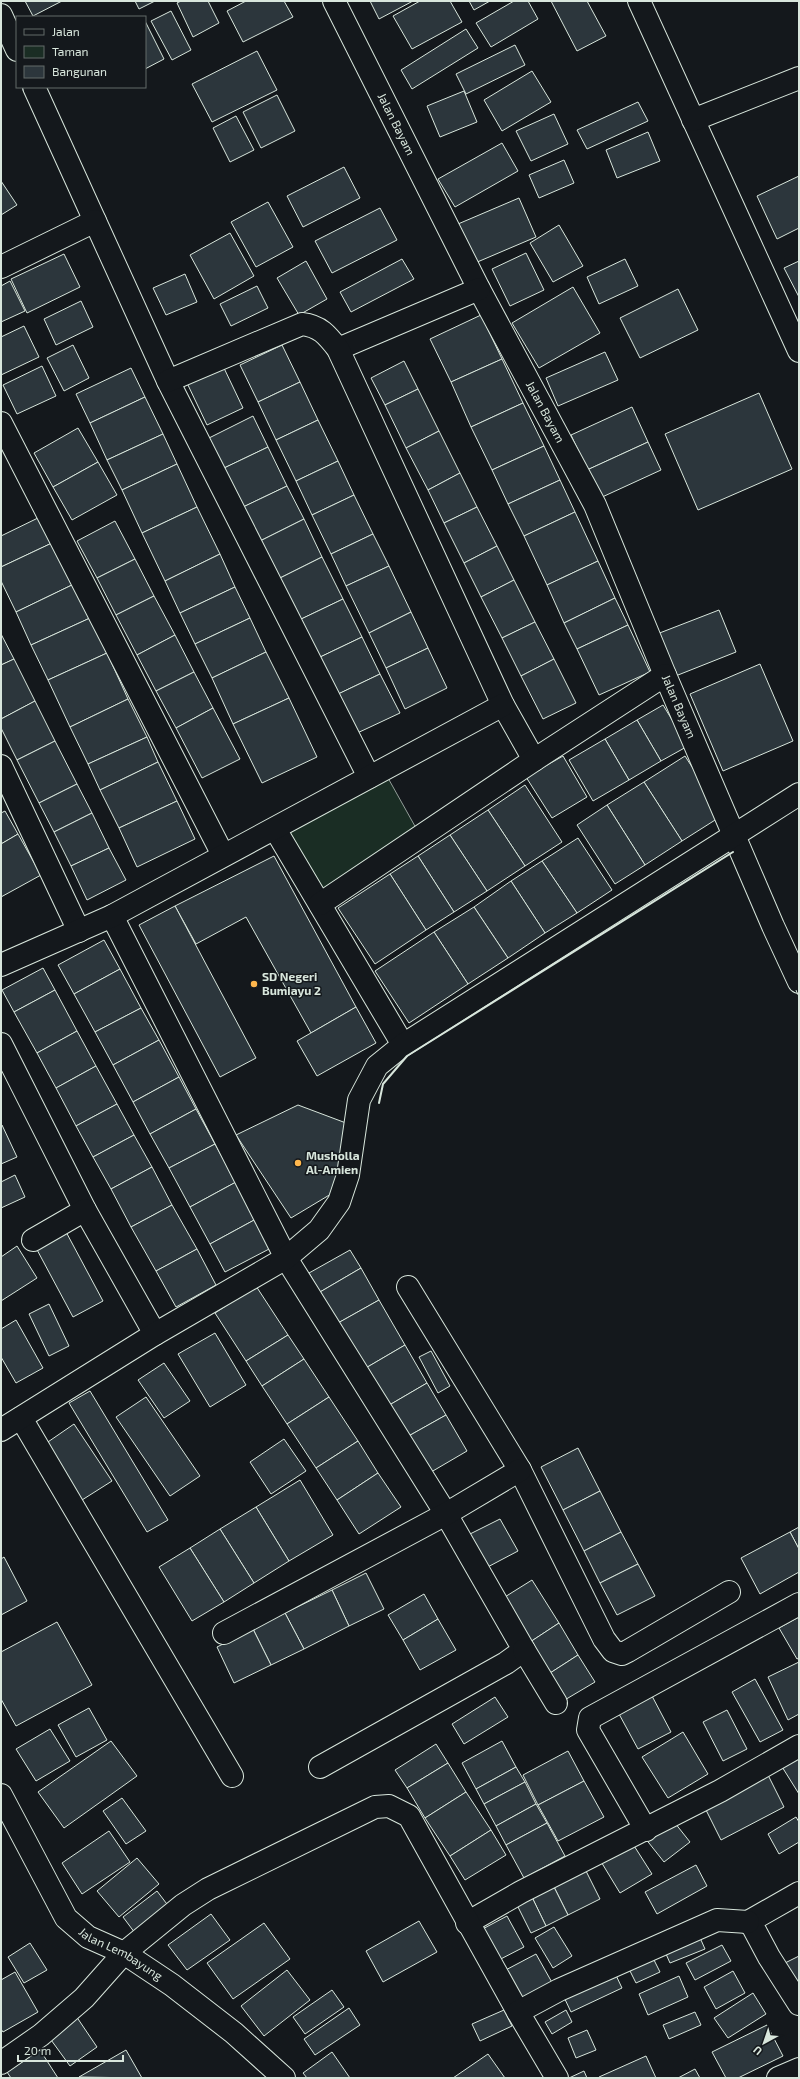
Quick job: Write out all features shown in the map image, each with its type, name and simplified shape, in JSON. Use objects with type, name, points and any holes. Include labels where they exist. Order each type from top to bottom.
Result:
[{"type":"street","name":"Jalan Bayam","points":[[334,1],[479,289],[595,505],[665,675],[735,834],[773,926],[799,982]]},
{"type":"street","points":[[639,1],[799,351]]},
{"type":"street","points":[[1,15],[16,48]]},
{"type":"street","points":[[693,120],[799,78]]},
{"type":"street","points":[[34,88],[168,381],[369,777]]},
{"type":"street","points":[[1,267],[95,221]]},
{"type":"street","points":[[338,349],[479,289]]},
{"type":"street","points":[[168,381],[302,324],[313,325],[323,330],[338,349],[503,705],[534,760]]},
{"type":"street","points":[[1,423],[223,855]]},
{"type":"street","points":[[320,904],[534,760],[665,675]]},
{"type":"street","points":[[1,965],[112,916],[503,705]]},
{"type":"street","points":[[1,766],[79,931]]},
{"type":"street","points":[[1,1430],[156,1334],[286,1258],[319,1230],[339,1202],[348,1176],[359,1100],[377,1066],[403,1045],[799,794]]},
{"type":"street","points":[[274,829],[403,1045]]},
{"type":"street","points":[[112,916],[286,1258],[446,1514],[556,1703]]},
{"type":"street","points":[[1,1044],[85,1210],[156,1334]]},
{"type":"street","points":[[33,1240],[85,1210]]},
{"type":"street","points":[[408,1287],[520,1470],[604,1639],[613,1651],[622,1654],[628,1651],[729,1592]]},
{"type":"street","points":[[21,1418],[232,1776]]},
{"type":"street","points":[[224,1633],[446,1514],[520,1470]]},
{"type":"street","points":[[646,1830],[588,1730],[590,1718],[799,1604]]},
{"type":"street","points":[[320,1767],[506,1663],[524,1650]]},
{"type":"street","points":[[467,1923],[521,1892],[646,1830],[720,1791],[799,1746]]},
{"type":"street","name":"Jalan Lembayung","points":[[1,1795],[66,1918],[88,1937],[124,1953],[203,2008],[264,2059],[284,2078]]},
{"type":"street","points":[[1,2063],[41,2035],[84,1998],[124,1953],[183,1905],[208,1889],[375,1807],[389,1806],[409,1816],[467,1923],[557,2078]]},
{"type":"street","points":[[518,2012],[558,1990],[717,1920],[748,1922],[799,1893]]},
{"type":"street","points":[[748,1922],[799,2004]]},
{"type":"street","points":[[778,2078],[799,2070]]},
{"type":"green space","points":[[388,778],[416,828],[323,892],[288,832]]},
{"type":"building","points":[[25,1],[62,1],[33,16]]},
{"type":"building","points":[[135,1],[155,1],[139,9]]},
{"type":"building","points":[[181,1],[208,1],[219,23],[193,37],[177,3]]},
{"type":"building","points":[[246,1],[284,1],[293,17],[243,42],[227,11]]},
{"type":"building","points":[[370,1],[413,1],[379,19]]},
{"type":"building","points":[[420,1],[450,1],[462,22],[412,49],[393,16]]},
{"type":"building","points":[[469,1],[490,1],[474,10]]},
{"type":"building","points":[[514,1],[528,1],[538,19],[491,47],[476,23]]},
{"type":"building","points":[[551,1],[587,1],[606,36],[577,51]]},
{"type":"building","points":[[171,11],[191,50],[172,60],[151,21]]},
{"type":"building","points":[[146,23],[164,59],[146,68]]},
{"type":"building","points":[[466,29],[478,48],[412,89],[401,70]]},
{"type":"building","points":[[515,45],[525,65],[466,94],[456,74]]},
{"type":"building","points":[[257,51],[277,90],[212,122],[192,84]]},
{"type":"building","points":[[532,71],[551,102],[502,131],[484,100]]},
{"type":"building","points":[[464,91],[477,122],[440,137],[427,106]]},
{"type":"building","points":[[277,95],[295,131],[261,148],[243,112]]},
{"type":"building","points":[[638,102],[648,121],[587,149],[577,130]]},
{"type":"building","points":[[554,114],[568,144],[531,161],[516,131]]},
{"type":"building","points":[[236,116],[254,150],[230,162],[213,128]]},
{"type":"building","points":[[648,132],[660,161],[617,178],[606,150]]},
{"type":"building","points":[[502,143],[518,171],[455,207],[438,179]]},
{"type":"building","points":[[564,160],[574,183],[539,198],[529,175]]},
{"type":"building","points":[[344,167],[360,198],[303,227],[287,196]]},
{"type":"building","points":[[799,176],[799,228],[777,239],[757,196]]},
{"type":"building","points":[[1,181],[17,205],[1,215]]},
{"type":"building","points":[[519,198],[536,237],[475,263],[458,224]]},
{"type":"building","points":[[268,202],[293,247],[256,267],[231,222]]},
{"type":"building","points":[[380,208],[397,240],[332,273],[315,241]]},
{"type":"building","points":[[559,225],[583,266],[553,282],[530,243]]},
{"type":"building","points":[[230,233],[254,276],[214,299],[190,255]]},
{"type":"building","points":[[526,253],[544,290],[510,306],[492,269]]},
{"type":"building","points":[[64,254],[80,287],[27,313],[11,279]]},
{"type":"building","points":[[402,259],[414,279],[351,312],[340,292]]},
{"type":"building","points":[[625,259],[638,286],[599,304],[587,277]]},
{"type":"building","points":[[306,261],[327,299],[299,315],[277,278]]},
{"type":"building","points":[[799,261],[799,297],[784,268]]},
{"type":"building","points":[[185,274],[197,302],[166,315],[153,288]]},
{"type":"building","points":[[10,281],[25,311],[1,322],[1,286]]},
{"type":"building","points":[[257,286],[268,308],[231,326],[220,304]]},
{"type":"building","points":[[573,287],[600,333],[539,368],[512,323]]},
{"type":"building","points":[[678,289],[698,330],[640,358],[620,318]]},
{"type":"building","points":[[81,301],[93,327],[56,345],[44,319]]},
{"type":"building","points":[[481,315],[502,359],[451,382],[430,339]]},
{"type":"building","points":[[24,326],[39,357],[1,375],[1,337]]},
{"type":"building","points":[[73,345],[89,378],[64,391],[47,358]]},
{"type":"building","points":[[282,345],[300,382],[258,402],[240,365]]},
{"type":"building","points":[[605,352],[618,380],[558,406],[546,378]]},
{"type":"building","points":[[502,359],[523,403],[471,427],[451,382]]},
{"type":"building","points":[[404,361],[418,389],[385,405],[371,378]]},
{"type":"building","points":[[42,366],[56,396],[17,414],[3,385]]},
{"type":"building","points":[[223,366],[243,408],[207,425],[187,383]]},
{"type":"building","points":[[131,368],[145,397],[90,423],[76,394]]},
{"type":"building","points":[[300,382],[318,420],[276,440],[258,402]]},
{"type":"building","points":[[418,389],[439,431],[406,448],[385,405]]},
{"type":"building","points":[[759,393],[792,469],[698,510],[665,434]]},
{"type":"building","points":[[145,397],[163,434],[107,460],[90,423]]},
{"type":"building","points":[[523,403],[544,446],[492,470],[471,427]]},
{"type":"building","points":[[632,407],[648,442],[587,470],[571,435]]},
{"type":"building","points":[[253,416],[268,447],[222,469],[207,439]]},
{"type":"building","points":[[318,420],[338,461],[296,481],[276,440]]},
{"type":"building","points":[[78,428],[98,462],[53,487],[34,453]]},
{"type":"building","points":[[439,431],[460,473],[428,490],[406,448]]},
{"type":"building","points":[[163,434],[177,464],[122,490],[107,460]]},
{"type":"building","points":[[648,442],[661,470],[600,498],[587,470]]},
{"type":"building","points":[[544,446],[560,480],[508,504],[492,470]]},
{"type":"building","points":[[268,447],[287,486],[241,508],[222,469]]},
{"type":"building","points":[[338,461],[354,495],[312,515],[296,481]]},
{"type":"building","points":[[98,462],[117,495],[72,520],[53,487]]},
{"type":"building","points":[[177,464],[197,507],[142,533],[122,490]]},
{"type":"building","points":[[460,473],[477,507],[444,523],[428,490]]},
{"type":"building","points":[[560,480],[575,512],[524,536],[508,504]]},
{"type":"building","points":[[287,486],[304,519],[258,542],[241,508]]},
{"type":"building","points":[[354,495],[373,534],[331,554],[312,515]]},
{"type":"building","points":[[197,507],[220,554],[165,581],[142,533]]},
{"type":"building","points":[[477,507],[497,546],[464,563],[444,523]]},
{"type":"building","points":[[575,512],[598,561],[547,585],[524,536]]},
{"type":"building","points":[[42,516],[54,542],[1,567],[1,536]]},
{"type":"building","points":[[304,519],[322,557],[276,580],[258,542]]},
{"type":"building","points":[[115,521],[135,559],[97,578],[77,541]]},
{"type":"building","points":[[373,534],[389,566],[346,586],[331,554]]},
{"type":"building","points":[[54,542],[74,584],[16,612],[1,581],[1,567]]},
{"type":"building","points":[[497,546],[514,580],[481,597],[464,563]]},
{"type":"building","points":[[220,554],[235,587],[180,613],[165,581]]},
{"type":"building","points":[[322,557],[343,599],[297,621],[276,580]]},
{"type":"building","points":[[135,559],[154,596],[116,615],[97,578]]},
{"type":"building","points":[[598,561],[615,598],[564,623],[547,585]]},
{"type":"building","points":[[389,566],[411,612],[369,633],[346,586]]},
{"type":"building","points":[[514,580],[535,622],[502,638],[481,597]]},
{"type":"building","points":[[74,584],[90,618],[31,645],[16,612]]},
{"type":"building","points":[[235,587],[250,618],[195,644],[180,613]]},
{"type":"building","points":[[154,596],[175,635],[137,655],[116,615]]},
{"type":"building","points":[[615,598],[628,625],[577,649],[564,623]]},
{"type":"building","points":[[343,599],[362,637],[316,659],[297,621]]},
{"type":"building","points":[[719,610],[736,652],[673,677],[657,634]]},
{"type":"building","points":[[411,612],[428,648],[386,668],[369,633]]},
{"type":"building","points":[[90,618],[107,653],[48,680],[31,645]]},
{"type":"building","points":[[250,618],[266,652],[212,678],[195,644]]},
{"type":"building","points":[[535,622],[554,659],[521,676],[502,638]]},
{"type":"building","points":[[628,625],[650,672],[599,695],[577,649]]},
{"type":"building","points":[[1,634],[14,659],[1,665]]},
{"type":"building","points":[[175,635],[194,672],[156,691],[137,655]]},
{"type":"building","points":[[362,637],[380,674],[334,696],[316,659]]},
{"type":"building","points":[[428,648],[447,688],[405,709],[386,668]]},
{"type":"building","points":[[266,652],[289,698],[233,724],[212,678]]},
{"type":"building","points":[[107,653],[128,699],[70,727],[48,680]]},
{"type":"building","points":[[14,659],[35,701],[1,719],[1,665]]},
{"type":"building","points":[[554,659],[576,703],[543,719],[521,676]]},
{"type":"building","points":[[760,664],[793,741],[723,771],[690,694]]},
{"type":"building","points":[[194,672],[213,708],[176,728],[156,691]]},
{"type":"building","points":[[380,674],[400,713],[353,735],[334,696]]},
{"type":"building","points":[[289,698],[317,757],[262,783],[233,724]]},
{"type":"building","points":[[128,699],[147,737],[88,764],[70,727]]},
{"type":"building","points":[[35,701],[55,741],[17,760],[1,728],[1,719]]},
{"type":"building","points":[[663,705],[688,746],[661,761],[637,720]]},
{"type":"building","points":[[213,708],[240,759],[202,778],[176,728]]},
{"type":"building","points":[[637,720],[661,761],[629,780],[605,739]]},
{"type":"building","points":[[147,737],[158,762],[100,790],[88,764]]},
{"type":"building","points":[[605,739],[629,780],[593,801],[569,760]]},
{"type":"building","points":[[55,741],[77,784],[39,803],[17,760]]},
{"type":"building","points":[[563,756],[587,797],[552,818],[526,777]]},
{"type":"building","points":[[685,756],[723,815],[682,841],[644,782]]},
{"type":"building","points":[[158,762],[177,801],[119,828],[100,790]]},
{"type":"building","points":[[644,782],[682,841],[645,865],[607,805]]},
{"type":"building","points":[[77,784],[92,813],[54,832],[39,803]]},
{"type":"building","points":[[525,785],[562,842],[525,866],[488,810]]},
{"type":"building","points":[[177,801],[195,839],[137,867],[119,828]]},
{"type":"building","points":[[607,805],[645,865],[615,884],[577,825]]},
{"type":"building","points":[[488,810],[525,866],[487,891],[450,835]]},
{"type":"building","points":[[5,811],[18,834],[1,844],[1,813]]},
{"type":"building","points":[[92,813],[109,848],[71,866],[54,832]]},
{"type":"building","points":[[18,834],[41,875],[1,897],[1,844]]},
{"type":"building","points":[[450,835],[487,891],[454,912],[418,856]]},
{"type":"building","points":[[578,838],[612,890],[577,913],[542,861]]},
{"type":"building","points":[[109,848],[126,880],[87,900],[71,866]]},
{"type":"building","points":[[274,856],[356,1007],[311,1033],[246,917],[196,944],[175,906]]},
{"type":"building","points":[[418,856],[454,912],[426,930],[390,874]]},
{"type":"building","points":[[542,861],[577,913],[545,933],[511,881]]},
{"type":"building","points":[[390,874],[426,930],[375,964],[338,908]]},
{"type":"building","points":[[511,881],[545,933],[508,958],[474,907]]},
{"type":"building","points":[[175,906],[256,1058],[220,1077],[139,925]]},
{"type":"building","points":[[474,907],[508,958],[468,984],[434,932]]},
{"type":"building","points":[[434,932],[468,984],[409,1023],[375,971]]},
{"type":"building","points":[[104,940],[120,969],[74,994],[58,965]]},
{"type":"building","points":[[43,968],[55,990],[14,1012],[2,990]]},
{"type":"building","points":[[120,969],[141,1008],[95,1032],[74,994]]},
{"type":"building","points":[[55,990],[77,1031],[37,1053],[14,1012]]},
{"type":"building","points":[[356,1007],[376,1043],[317,1076],[297,1041]]},
{"type":"building","points":[[141,1008],[159,1040],[113,1065],[95,1032]]},
{"type":"building","points":[[77,1031],[96,1066],[56,1088],[37,1053]]},
{"type":"building","points":[[159,1040],[179,1077],[133,1102],[113,1065]]},
{"type":"building","points":[[96,1066],[117,1104],[76,1126],[56,1088]]},
{"type":"building","points":[[179,1077],[196,1109],[150,1134],[133,1102]]},
{"type":"building","points":[[117,1104],[134,1135],[93,1157],[76,1126]]},
{"type":"building","name":"Musholla Al-Amien","points":[[298,1105],[346,1123],[336,1191],[291,1218],[236,1135]]},
{"type":"building","points":[[196,1109],[215,1144],[169,1168],[150,1134]]},
{"type":"building","points":[[2,1125],[17,1157],[1,1164],[1,1126]]},
{"type":"building","points":[[134,1135],[152,1167],[111,1189],[93,1157]]},
{"type":"building","points":[[215,1144],[236,1182],[190,1207],[169,1168]]},
{"type":"building","points":[[152,1167],[172,1205],[131,1227],[111,1189]]},
{"type":"building","points":[[15,1175],[25,1197],[1,1208],[1,1182]]},
{"type":"building","points":[[236,1182],[256,1219],[210,1244],[190,1207]]},
{"type":"building","points":[[172,1205],[197,1249],[156,1271],[131,1227]]},
{"type":"building","points":[[256,1219],[271,1248],[225,1272],[210,1244]]},
{"type":"building","points":[[65,1230],[103,1301],[73,1317],[35,1246]]},
{"type":"building","points":[[17,1246],[37,1278],[1,1301],[1,1257]]},
{"type":"building","points":[[197,1249],[216,1285],[176,1307],[156,1271]]},
{"type":"building","points":[[350,1250],[361,1268],[320,1292],[309,1273]]},
{"type":"building","points":[[361,1268],[379,1300],[338,1323],[320,1292]]},
{"type":"building","points":[[256,1286],[288,1335],[246,1361],[215,1313]]},
{"type":"building","points":[[379,1300],[405,1345],[364,1369],[338,1323]]},
{"type":"building","points":[[49,1304],[69,1346],[49,1356],[29,1314]]},
{"type":"building","points":[[16,1320],[43,1368],[16,1383],[1,1357],[1,1329]]},
{"type":"building","points":[[215,1333],[246,1385],[210,1407],[178,1354]]},
{"type":"building","points":[[288,1335],[304,1359],[262,1386],[246,1361]]},
{"type":"building","points":[[405,1345],[427,1383],[386,1407],[364,1369]]},
{"type":"building","points":[[431,1351],[450,1386],[438,1393],[419,1357]]},
{"type":"building","points":[[304,1359],[329,1397],[287,1424],[262,1386]]},
{"type":"building","points":[[164,1363],[190,1401],[164,1418],[138,1380]]},
{"type":"building","points":[[427,1383],[446,1415],[405,1438],[386,1407]]},
{"type":"building","points":[[90,1391],[168,1520],[147,1532],[69,1403]]},
{"type":"building","points":[[146,1397],[200,1476],[170,1496],[116,1417]]},
{"type":"building","points":[[329,1397],[358,1441],[316,1468],[287,1424]]},
{"type":"building","points":[[446,1415],[467,1451],[426,1475],[405,1438]]},
{"type":"building","points":[[74,1424],[112,1481],[82,1500],[45,1444]]},
{"type":"building","points":[[284,1439],[306,1471],[271,1494],[250,1462]]},
{"type":"building","points":[[358,1441],[378,1473],[337,1500],[316,1468]]},
{"type":"building","points":[[578,1448],[600,1491],[563,1510],[541,1467]]},
{"type":"building","points":[[378,1473],[401,1507],[359,1534],[337,1500]]},
{"type":"building","points":[[300,1480],[333,1535],[289,1561],[256,1507]]},
{"type":"building","points":[[600,1491],[621,1532],[584,1551],[563,1510]]},
{"type":"building","points":[[256,1507],[289,1561],[254,1583],[220,1529]]},
{"type":"building","points":[[500,1519],[518,1551],[482,1570],[464,1537]]},
{"type":"building","points":[[799,1527],[799,1549],[790,1532]]},
{"type":"building","points":[[220,1529],[254,1583],[224,1602],[190,1548]]},
{"type":"building","points":[[621,1532],[638,1564],[600,1583],[584,1551]]},
{"type":"building","points":[[790,1532],[799,1549],[799,1572],[760,1594],[741,1558]]},
{"type":"building","points":[[190,1548],[224,1602],[192,1621],[159,1567]]},
{"type":"building","points":[[4,1557],[27,1601],[1,1615],[1,1559]]},
{"type":"building","points":[[638,1564],[655,1596],[617,1615],[600,1583]]},
{"type":"building","points":[[366,1573],[384,1609],[349,1626],[332,1590]]},
{"type":"building","points":[[532,1580],[559,1623],[527,1644],[500,1600]]},
{"type":"building","points":[[332,1590],[349,1626],[304,1649],[285,1613]]},
{"type":"building","points":[[424,1594],[438,1619],[403,1640],[388,1615]]},
{"type":"building","points":[[285,1613],[304,1649],[271,1665],[253,1629]]},
{"type":"building","points":[[799,1617],[799,1658],[797,1659],[779,1628]]},
{"type":"building","points":[[438,1619],[456,1650],[420,1670],[403,1640]]},
{"type":"building","points":[[57,1622],[92,1685],[16,1726],[1,1699],[1,1652]]},
{"type":"building","points":[[559,1623],[578,1655],[547,1675],[527,1644]]},
{"type":"building","points":[[253,1629],[271,1665],[234,1683],[217,1647]]},
{"type":"building","points":[[578,1655],[595,1682],[563,1701],[547,1675]]},
{"type":"building","points":[[799,1662],[799,1714],[788,1720],[768,1677]]},
{"type":"building","points":[[755,1679],[783,1730],[760,1742],[732,1692]]},
{"type":"building","points":[[652,1696],[671,1732],[638,1749],[619,1714]]},
{"type":"building","points":[[495,1697],[508,1717],[464,1744],[452,1724]]},
{"type":"building","points":[[89,1708],[107,1740],[76,1757],[58,1725]]},
{"type":"building","points":[[727,1710],[747,1749],[723,1761],[703,1722]]},
{"type":"building","points":[[50,1729],[70,1761],[36,1781],[16,1749]]},
{"type":"building","points":[[683,1732],[708,1774],[668,1798],[642,1757]]},
{"type":"building","points":[[111,1741],[137,1776],[64,1828],[38,1792]]},
{"type":"building","points":[[502,1741],[516,1767],[476,1789],[462,1763]]},
{"type":"building","points":[[436,1744],[448,1763],[407,1788],[395,1770]]},
{"type":"building","points":[[799,1750],[799,1794],[779,1762]]},
{"type":"building","points":[[568,1751],[584,1781],[538,1805],[523,1775]]},
{"type":"building","points":[[448,1763],[466,1792],[425,1818],[407,1788]]},
{"type":"building","points":[[516,1767],[525,1782],[484,1804],[476,1789]]},
{"type":"building","points":[[767,1773],[784,1807],[721,1840],[704,1806]]},
{"type":"building","points":[[584,1781],[604,1817],[558,1841],[538,1805]]},
{"type":"building","points":[[525,1782],[536,1804],[496,1826],[484,1804]]},
{"type":"building","points":[[466,1792],[491,1830],[450,1856],[425,1818]]},
{"type":"building","points":[[122,1798],[146,1831],[126,1844],[103,1811]]},
{"type":"building","points":[[536,1804],[547,1823],[506,1845],[496,1826]]},
{"type":"building","points":[[796,1817],[799,1822],[799,1842],[779,1854],[768,1834]]},
{"type":"building","points":[[671,1818],[690,1842],[664,1862],[645,1838]]},
{"type":"building","points":[[547,1823],[565,1856],[524,1878],[506,1845]]},
{"type":"building","points":[[491,1830],[506,1855],[465,1880],[450,1856]]},
{"type":"building","points":[[109,1831],[130,1862],[82,1894],[62,1863]]},
{"type":"building","points":[[631,1841],[652,1874],[620,1893],[600,1860]]},
{"type":"building","points":[[137,1858],[159,1884],[119,1917],[97,1891]]},
{"type":"building","points":[[583,1865],[600,1899],[568,1915],[551,1881]]},
{"type":"building","points":[[696,1865],[707,1886],[657,1914],[645,1892]]},
{"type":"building","points":[[551,1881],[568,1915],[546,1926],[529,1891]]},
{"type":"building","points":[[157,1891],[173,1912],[138,1937],[123,1917]]},
{"type":"building","points":[[529,1891],[546,1926],[531,1933],[514,1899]]},
{"type":"building","points":[[211,1914],[230,1940],[187,1970],[168,1945]]},
{"type":"building","points":[[507,1916],[524,1947],[493,1963],[477,1932]]},
{"type":"building","points":[[419,1921],[437,1952],[383,1982],[366,1951]]},
{"type":"building","points":[[264,1923],[290,1959],[233,1999],[207,1963]]},
{"type":"building","points":[[554,1927],[572,1956],[553,1968],[535,1938]]},
{"type":"building","points":[[697,1931],[705,1949],[670,1963],[662,1945]]},
{"type":"building","points":[[30,1943],[47,1970],[24,1983],[8,1957]]},
{"type":"building","points":[[722,1945],[731,1961],[695,1980],[686,1963]]},
{"type":"building","points":[[649,1950],[660,1972],[636,1983],[625,1961]]},
{"type":"building","points":[[536,1954],[554,1986],[518,2006],[500,1973]]},
{"type":"building","points":[[799,1956],[799,1986],[779,1966]]},
{"type":"building","points":[[613,1969],[622,1988],[571,2012],[562,1993]]},
{"type":"building","points":[[287,1970],[310,2000],[264,2036],[241,2006]]},
{"type":"building","points":[[733,1971],[745,1993],[716,2009],[704,1987]]},
{"type":"building","points":[[15,1972],[38,2012],[3,2032],[1,2029],[1,1980]]},
{"type":"building","points":[[679,1976],[688,1997],[648,2015],[639,1994]]},
{"type":"building","points":[[332,1990],[344,2007],[305,2034],[293,2017]]},
{"type":"building","points":[[753,1993],[766,2014],[728,2038],[714,2018]]},
{"type":"building","points":[[349,2008],[360,2025],[315,2055],[304,2039]]},
{"type":"building","points":[[504,2010],[512,2026],[480,2041],[472,2024]]},
{"type":"building","points":[[566,2010],[572,2022],[552,2034],[545,2022]]},
{"type":"building","points":[[695,2012],[701,2025],[669,2039],[663,2025]]},
{"type":"building","points":[[74,2013],[97,2047],[70,2066],[46,2033]]},
{"type":"building","points":[[767,2025],[783,2056],[738,2078],[726,2078],[712,2052]]},
{"type":"building","points":[[587,2030],[596,2050],[576,2058],[568,2038]]},
{"type":"building","points":[[40,2050],[58,2078],[11,2078],[7,2072]]},
{"type":"building","points":[[126,2050],[142,2078],[79,2077]]},
{"type":"building","points":[[332,2052],[350,2078],[307,2078],[303,2073]]},
{"type":"building","points":[[488,2054],[505,2078],[453,2078]]},
{"type":"building","points":[[646,2056],[656,2078],[599,2077]]},
{"type":"building","points":[[695,2069],[700,2078],[678,2078]]},
{"type":"building","points":[[584,2071],[587,2078],[569,2078]]},
{"type":"fence","points":[[796,990],[799,998]]},
{"type":"wall","points":[[379,1103],[383,1084],[407,1056],[733,852]]},
{"type":"place","name":"SD Negeri Bumiayu 2","points":[[254,984]]},
{"type":"place","name":"Musholla Al-Amien","points":[[298,1163]]}]
